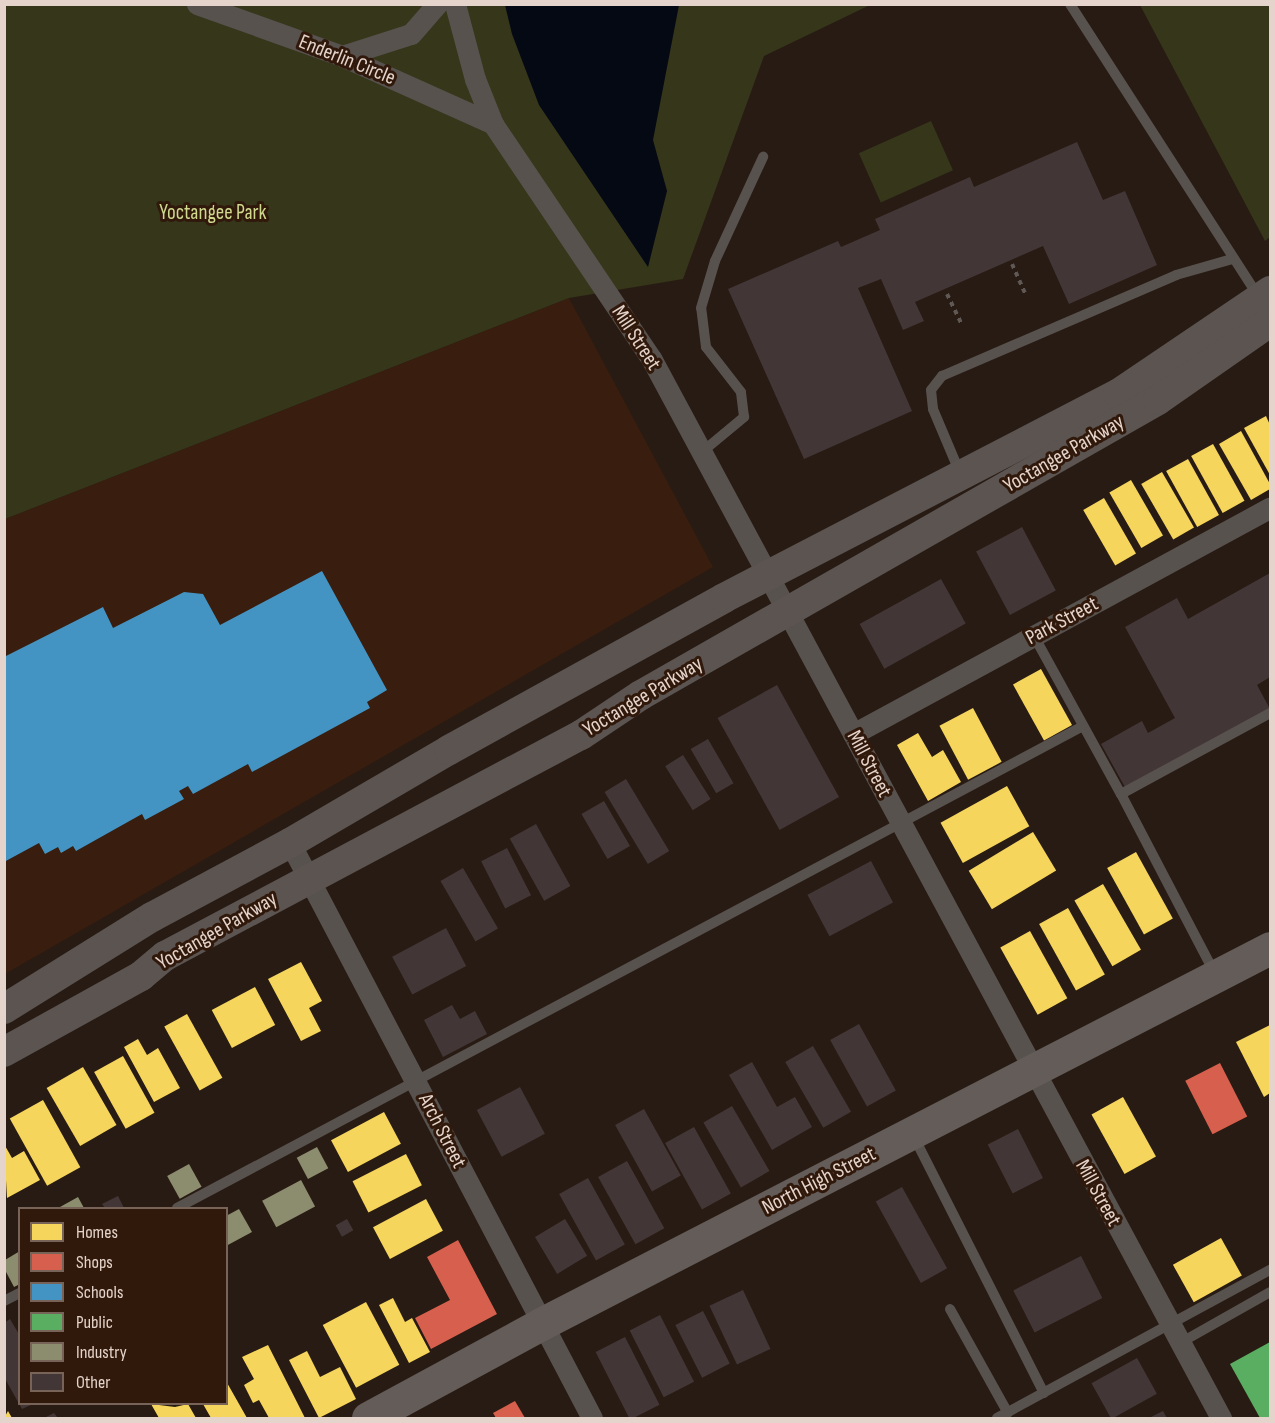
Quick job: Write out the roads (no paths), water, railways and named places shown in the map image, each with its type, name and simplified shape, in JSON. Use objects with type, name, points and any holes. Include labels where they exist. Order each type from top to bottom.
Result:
[{"type":"main road","name":"North High Street","points":[[368,1419],[541,1324],[1270,948]]},
{"type":"street","name":"Enderlin Circle","points":[[197,4],[342,56],[493,124]]},
{"type":"street","points":[[342,56],[411,34],[437,4]]},
{"type":"street","name":"Mill Street","points":[[455,4],[475,79],[493,124],[651,358],[902,824],[1032,1072],[1221,1419]]},
{"type":"street","name":"Yoctangee Parkway","points":[[4,1009],[152,918],[290,843],[449,750],[768,576],[1118,394],[1268,307]]},
{"type":"street","name":"Yoctangee Parkway","points":[[4,1052],[141,976],[165,956],[581,735],[641,695],[1158,400],[1268,307]]},
{"type":"street","name":"Park Street","points":[[853,734],[1270,508]]},
{"type":"street","name":"Arch Street","points":[[290,843],[592,1419]]},
{"type":"lane","points":[[1070,4],[1232,260],[1268,307]]},
{"type":"lane","points":[[702,452],[744,417],[741,392],[706,347],[701,309],[715,261],[763,157]]},
{"type":"lane","points":[[961,476],[933,409],[931,390],[942,376],[1176,275],[1232,260]]},
{"type":"lane","points":[[1034,636],[1121,794],[1217,977]]},
{"type":"lane","points":[[1121,794],[1270,713]]},
{"type":"lane","points":[[181,1207],[1083,726]]},
{"type":"lane","points":[[912,1133],[1044,1393]]},
{"type":"lane","points":[[1175,1334],[1270,1270]]},
{"type":"lane","points":[[997,1419],[1044,1393],[1270,1292]]},
{"type":"lane","points":[[4,1301],[18,1294]]},
{"type":"lane","points":[[950,1309],[1008,1413]]},
{"type":"park label","name":"Yoctangee Park","points":[[213,213]]}]
